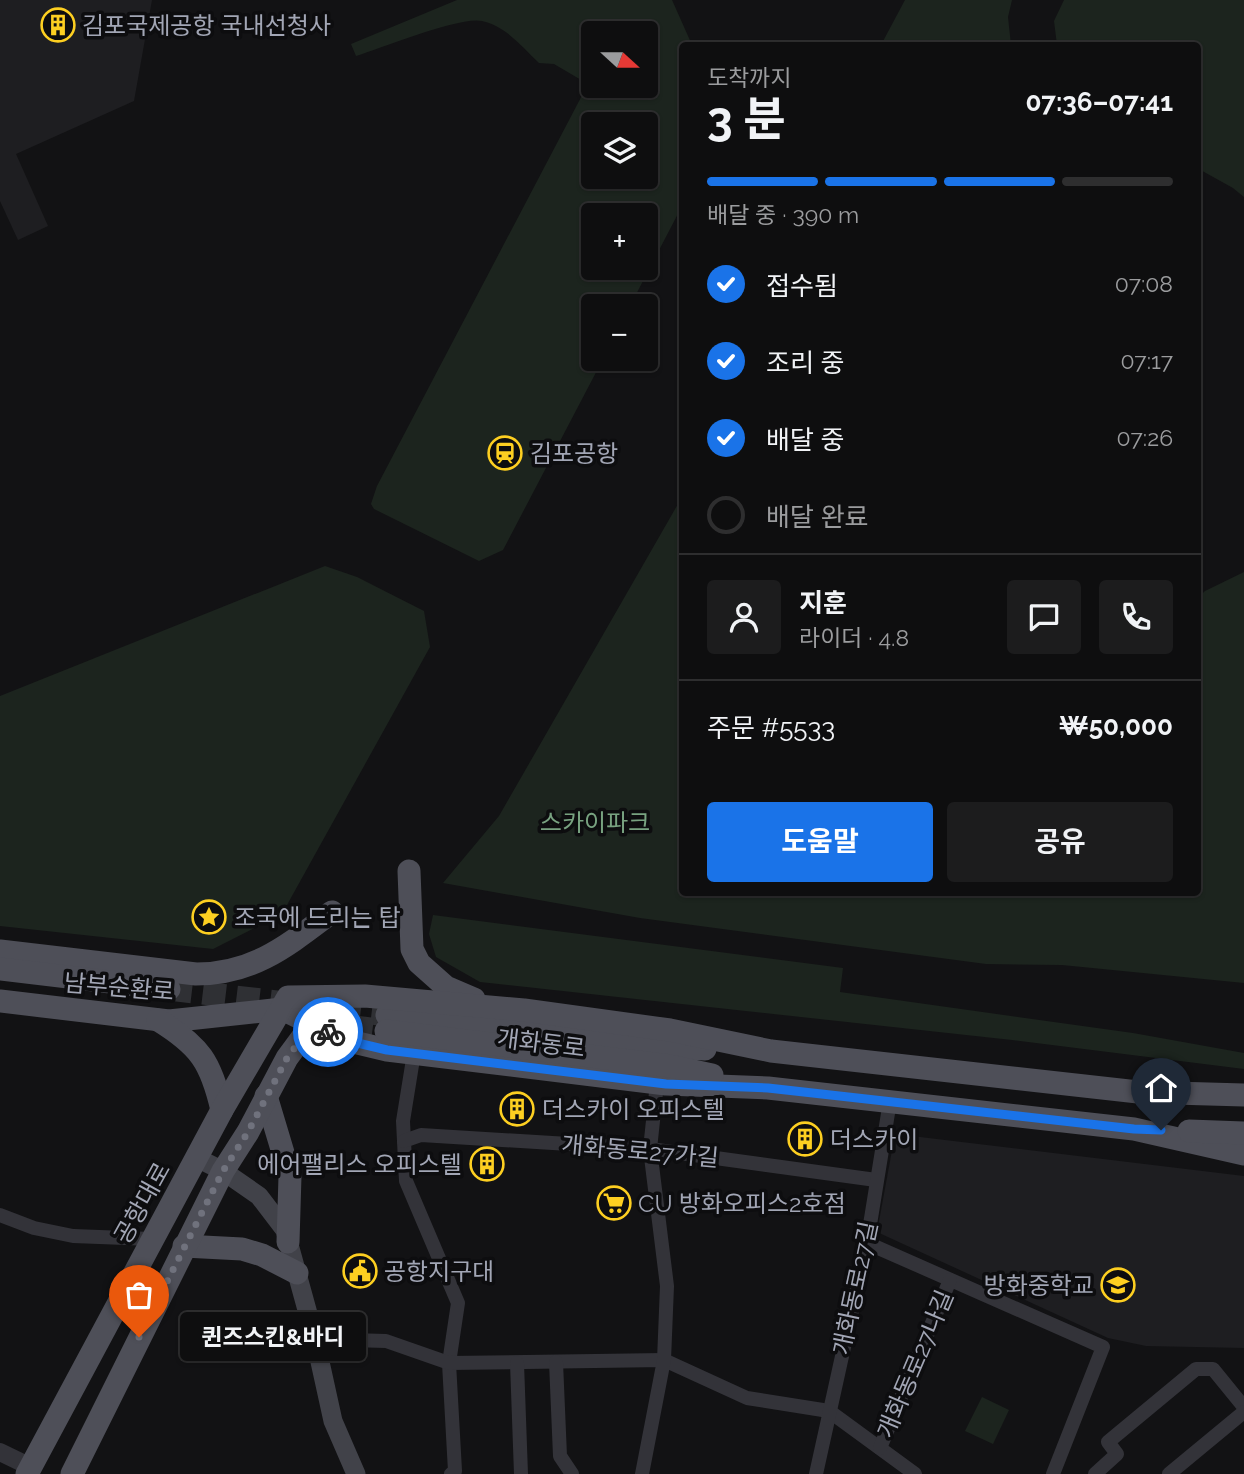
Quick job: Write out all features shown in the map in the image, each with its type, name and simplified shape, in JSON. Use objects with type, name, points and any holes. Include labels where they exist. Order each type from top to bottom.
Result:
[{"type":"main road","points":[[409,871],[412,949],[419,963],[446,987],[467,997],[524,1010]]},
{"type":"main road","points":[[222,1110],[215,1079],[208,1064],[167,1001],[214,974],[248,965],[278,952],[332,912]]},
{"type":"main road","name":"남부순환로","points":[[0,951],[167,1001]]},
{"type":"main road","name":"남부순환로","points":[[0,969],[167,1001]]},
{"type":"main road","name":"남부순환로","points":[[0,984],[167,1001]]},
{"type":"main road","name":"개화동로","points":[[330,998],[365,996],[414,1053],[656,1083],[768,1088],[1134,1129],[1244,1133]]},
{"type":"main road","points":[[72,1474],[223,1171],[248,1132],[287,1058],[330,998]]},
{"type":"main road","name":"남부순환로","points":[[0,1001],[285,1003],[330,998]]},
{"type":"main road","points":[[285,1003],[312,1025]]},
{"type":"main road","name":"공항대로","points":[[29,1471],[222,1110],[285,1003]]},
{"type":"main road","name":"개화동로","points":[[312,1025],[345,1040],[389,1024],[524,1010],[670,1030],[771,1051]]},
{"type":"main road","name":"개화동로","points":[[389,1024],[666,1047],[771,1051],[1138,1092],[1244,1111]]},
{"type":"main road","name":"개화동로","points":[[389,1024],[670,1066],[768,1088]]},
{"type":"main road","name":"개화동로","points":[[1138,1092],[1244,1095]]},
{"type":"main road","points":[[266,1096],[290,1176],[288,1241]]},
{"type":"main road","name":"개화동로","points":[[1134,1129],[1244,1154]]},
{"type":"main road","points":[[197,1158],[223,1171],[259,1196],[285,1230],[315,1339],[333,1421],[356,1474]]},
{"type":"main road","points":[[184,1246],[242,1249],[262,1255],[297,1273]]},
{"type":"street","points":[[414,1053],[404,1121],[406,1181],[458,1303],[449,1363],[455,1471],[451,1474]]},
{"type":"street","points":[[642,1474],[664,1360],[667,1286],[650,1149],[656,1083]]},
{"type":"street","name":"개화동로27길","points":[[816,1474],[867,1243],[890,1101]]},
{"type":"street","name":"개화동로27가길","points":[[404,1141],[421,1135],[650,1149],[876,1180]]},
{"type":"street","points":[[0,1215],[34,1228],[73,1236],[152,1239]]},
{"type":"street","name":"개화동로27나길","points":[[867,1243],[1103,1347],[1053,1474]]},
{"type":"street","name":"개화동로27나길","points":[[880,1448],[950,1280]]},
{"type":"street","points":[[315,1339],[387,1341],[449,1363],[664,1360],[747,1398],[829,1411],[915,1474]]},
{"type":"street","points":[[556,1362],[560,1456],[572,1474]]},
{"type":"street","points":[[517,1363],[521,1474]]},
{"type":"street","points":[[1095,1474],[1117,1454],[1108,1442],[1196,1369],[1213,1369],[1244,1410],[1169,1474]]},
{"type":"street","points":[[0,1452],[29,1471]]},
{"type":"shaded area","points":[[0,0],[152,0],[134,101],[16,154],[48,226],[18,240],[0,201]]},
{"type":"shaded area","name":"방화중학교","points":[[895,1134],[1244,1176],[1244,1348],[1146,1346],[1108,1338],[877,1232]]},
{"type":"green space","points":[[457,0],[672,0],[691,42],[679,42],[679,212],[658,252],[658,203],[581,203],[581,280],[644,280],[636,294],[581,294],[581,371],[597,371],[503,550],[479,561],[374,509],[371,504],[377,486],[581,97],[658,98],[658,21],[581,21],[581,80],[554,64],[539,63],[506,32],[491,24],[471,21],[439,28],[356,56],[351,44]]},
{"type":"green space","points":[[905,0],[1012,0],[1008,17],[1011,42],[883,42]]},
{"type":"green space","points":[[1064,0],[1244,0],[1244,197],[1201,170],[1201,42],[1057,42],[1054,21]]},
{"type":"green space","name":"스카이파크","points":[[679,502],[679,896],[1201,896],[1201,595],[1244,572],[1244,983],[1062,965],[986,964],[640,918],[443,883],[499,816]]},
{"type":"green space","points":[[325,566],[357,577],[424,611],[430,647],[282,914],[213,949],[0,926],[0,696]]},
{"type":"green space","points":[[433,915],[843,968],[840,992],[1133,1033],[1244,1053],[1244,1069],[1012,1040],[480,982],[436,957],[429,934]]},
{"type":"green space","points":[[982,1397],[1009,1410],[993,1444],[965,1431]]},
{"type":"tunnel","points":[[169,989],[387,1015]]},
{"type":"tunnel","points":[[316,1022],[386,1031]]},
{"type":"way so far","points":[[139,1337],[223,1171],[248,1132],[287,1058],[312,1025],[328,1032]]},
{"type":"place","name":"김포국제공항 국내선청사","points":[[58,25]]},
{"type":"place","name":"김포공항","points":[[505,453]]},
{"type":"place","name":"조국에 드리는 탑","points":[[209,917]]},
{"type":"place","name":"더스카이 오피스텔","points":[[517,1109]]},
{"type":"place","name":"더스카이","points":[[805,1139]]},
{"type":"place","name":"에어팰리스 오피스텔","points":[[487,1164]]},
{"type":"place","name":"CU 방화오피스2호점","points":[[614,1203]]},
{"type":"place","name":"공항지구대","points":[[360,1271]]},
{"type":"place","name":"방화중학교","points":[[1118,1285]]},
{"type":"place","name":"퀸즈스킨&바디","points":[[139,1337]]},
{"type":"route","points":[[328,1032],[345,1040],[387,1050],[656,1083],[768,1088],[1161,1130]]}]
